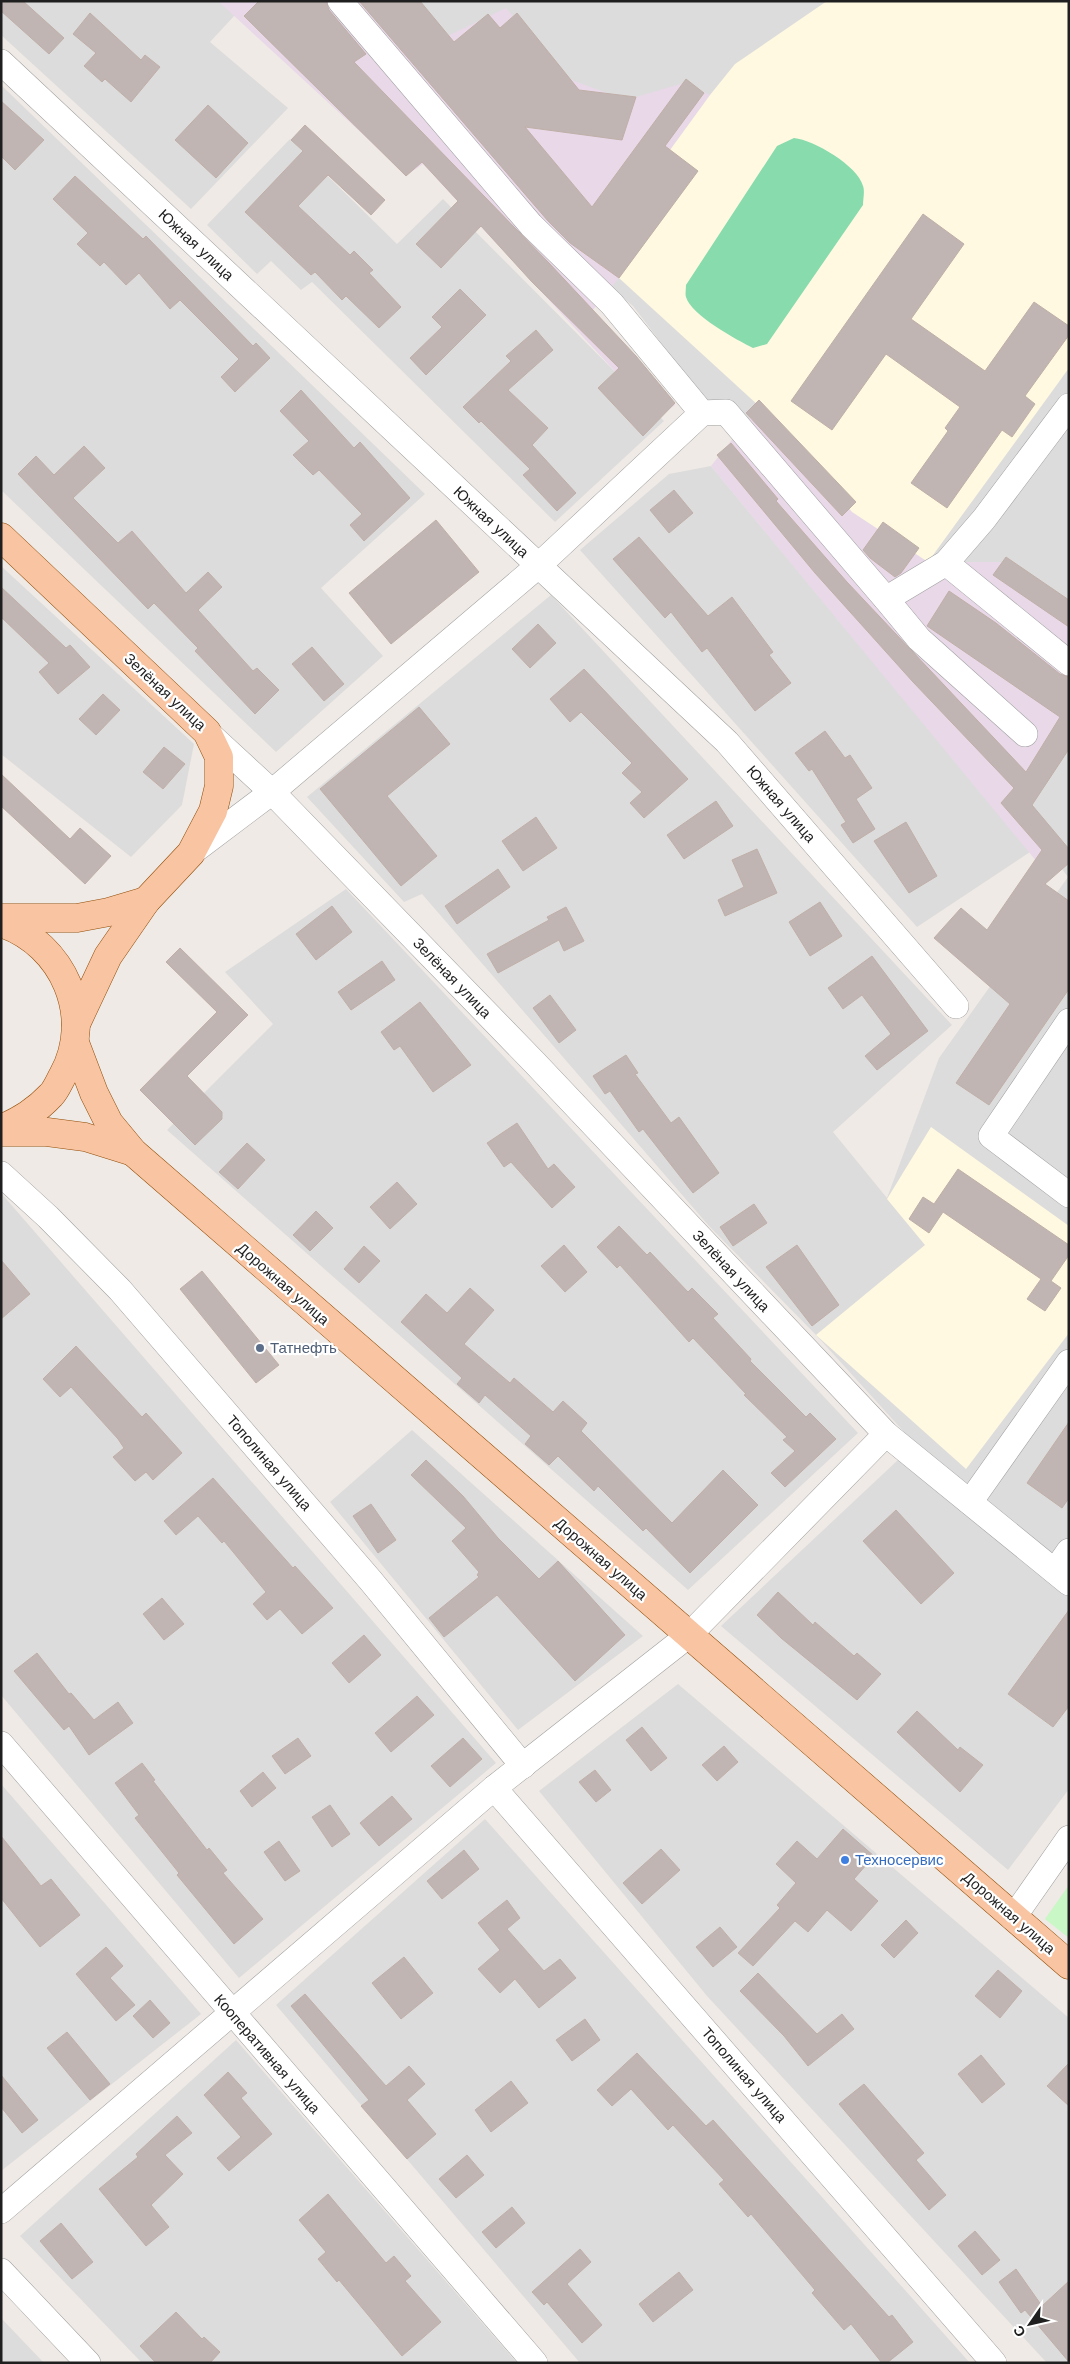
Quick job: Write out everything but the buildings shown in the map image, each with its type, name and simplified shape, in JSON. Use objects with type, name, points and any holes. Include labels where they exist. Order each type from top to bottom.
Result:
[{"type":"main road","name":"Зелёная улица","points":[[1,537],[207,732]]},
{"type":"main road","points":[[1,1131],[26,1118],[53,1094],[70,1062],[76,1034],[108,956],[146,901],[191,853],[213,812],[219,786],[219,757],[207,732]]},
{"type":"main road","points":[[1,918],[77,918],[109,912],[146,901]]},
{"type":"main road","points":[[1,923],[14,927],[35,940],[53,959],[66,980],[74,1005],[76,1034]]},
{"type":"main road","name":"Дорожная улица","points":[[76,1034],[94,1093],[109,1123],[134,1152],[1069,1965]]},
{"type":"main road","points":[[1,1131],[48,1132],[85,1137],[134,1152]]},
{"type":"street","points":[[340,1],[531,225],[612,304],[702,413]]},
{"type":"street","name":"Южная улица","points":[[1,62],[727,742],[956,1006]]},
{"type":"street","points":[[191,853],[272,792],[538,566],[702,413],[726,412],[919,639],[1025,734]]},
{"type":"street","points":[[886,599],[946,563],[984,519],[1065,416]]},
{"type":"street","points":[[946,563],[1069,662]]},
{"type":"street","name":"Зелёная улица","points":[[207,732],[272,792],[535,1063],[886,1434],[1062,1577]]},
{"type":"street","points":[[1069,1021],[991,1136],[1069,1195]]},
{"type":"street","name":"Тополиная улица","points":[[1,1174],[48,1217],[120,1290],[371,1581],[523,1766]]},
{"type":"street","points":[[970,1502],[1069,1362]]},
{"type":"street","points":[[1,2211],[494,1788],[689,1635],[886,1434]]},
{"type":"street","points":[[1062,1577],[1069,1551]]},
{"type":"street","name":"Кооперативная улица","points":[[1,1744],[534,2363]]},
{"type":"street","name":"Тополиная улица","points":[[494,1788],[994,2363]]},
{"type":"street","points":[[1013,1918],[1069,1838]]},
{"type":"street","points":[[1,2271],[88,2363]]},
{"type":"shaded area","points":[[1,1],[248,1],[210,42],[288,108],[191,209],[1,35]]},
{"type":"shaded area","points":[[218,1],[401,1],[433,43],[506,8],[566,78],[626,100],[684,83],[710,95],[670,150],[698,171],[619,278],[592,311],[675,405],[658,418],[423,164],[407,175]]},
{"type":"shaded area","points":[[273,1],[1069,1],[1069,1789],[1008,1870],[721,1626],[915,1444],[816,1335],[709,1226],[422,894],[404,902],[307,797],[551,595],[952,1025],[833,1132],[887,1198],[939,1058],[1068,877],[633,306]]},
{"type":"shaded area","points":[[827,1],[1069,1],[1069,368],[928,562],[852,512],[759,406],[619,278],[698,171],[670,150],[710,95],[735,64]]},
{"type":"shaded area","points":[[1,85],[425,494],[321,588],[383,656],[276,752],[1,490]]},
{"type":"shaded area","points":[[290,139],[397,244],[443,199],[664,421],[555,522],[312,282],[301,290],[271,261],[257,274],[207,225]]},
{"type":"shaded area","points":[[759,406],[928,562],[1001,562],[1069,607],[1069,746],[1028,803],[1067,858],[1046,873],[711,466]]},
{"type":"shaded area","points":[[711,466],[1030,852],[917,927],[580,550],[669,474]]},
{"type":"shaded area","points":[[1,566],[194,744],[182,805],[131,857],[1,754]]},
{"type":"shaded area","points":[[346,889],[858,1433],[688,1590],[167,1130],[273,1024],[225,972]]},
{"type":"shaded area","points":[[931,1127],[1069,1226],[1069,1333],[966,1469],[816,1335],[925,1245],[887,1199]]},
{"type":"shaded area","points":[[1,1193],[496,1763],[239,1978],[1,1695]]},
{"type":"shaded area","points":[[412,1430],[643,1636],[518,1730],[330,1502]]},
{"type":"shaded area","points":[[678,1684],[1069,2018],[1069,2363],[1047,2363],[707,1996],[539,1791]]},
{"type":"shaded area","points":[[1,1784],[201,2014],[1,2171]]},
{"type":"shaded area","points":[[485,1819],[970,2363],[580,2363],[276,2005]]},
{"type":"shaded area","points":[[236,2040],[517,2363],[142,2363],[20,2236]]},
{"type":"shaded area","points":[[1,2318],[44,2363],[1,2363]]},
{"type":"green space","points":[[794,138],[823,149],[853,170],[863,186],[863,205],[767,344],[753,348],[715,326],[696,311],[686,297],[686,285],[777,146]]},
{"type":"green space","points":[[1069,1885],[1069,1938],[1045,1919]]},
{"type":"place","name":"Татнефть","points":[[260,1348]]},
{"type":"place","name":"Техносервис","points":[[845,1860]]}]
